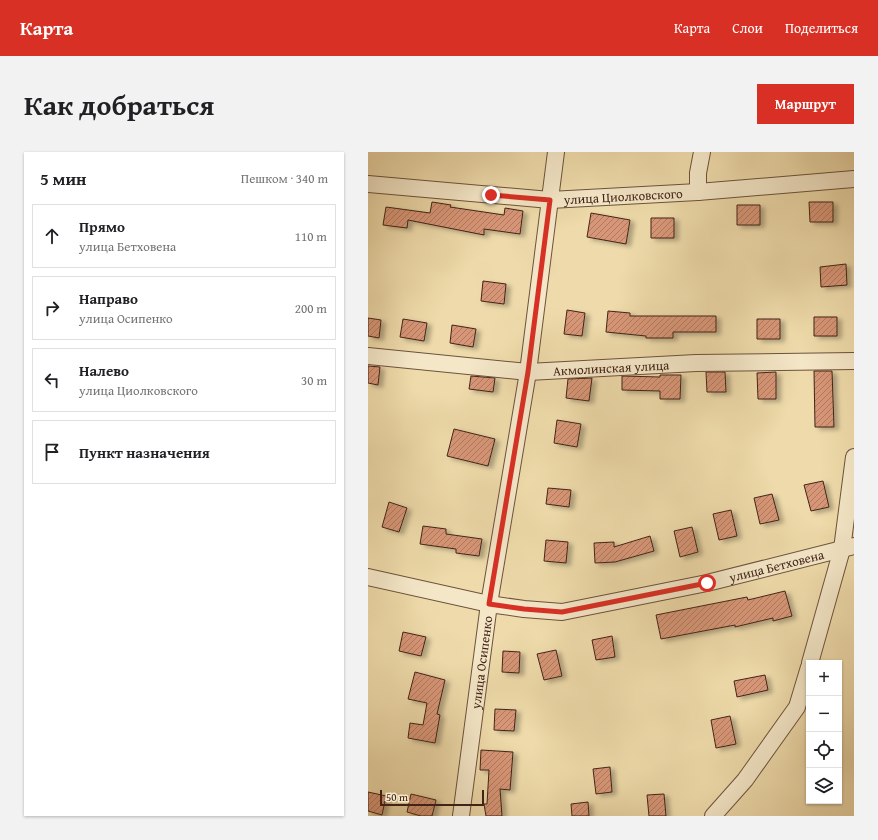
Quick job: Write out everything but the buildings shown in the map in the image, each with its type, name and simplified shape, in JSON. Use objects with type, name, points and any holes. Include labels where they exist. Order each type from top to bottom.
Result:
[{"type":"street","name":"улица Осипенко","points":[[461,816],[489,604],[528,372],[556,152]]},
{"type":"street","points":[[698,192],[698,173],[702,152]]},
{"type":"street","name":"улица Циолковского","points":[[368,184],[550,200],[698,192],[854,179]]},
{"type":"street","name":"Акмолинская улица","points":[[368,356],[528,372],[696,364],[854,360]]},
{"type":"street","points":[[811,660],[848,548],[854,457]]},
{"type":"street","name":"улица Бетховена","points":[[368,577],[489,604],[562,612],[707,583],[848,548]]},
{"type":"street","points":[[713,816],[745,780],[797,707],[806,677]]},
{"type":"route","points":[[491,195],[550,200],[528,372],[489,604],[562,612],[707,583]]}]
